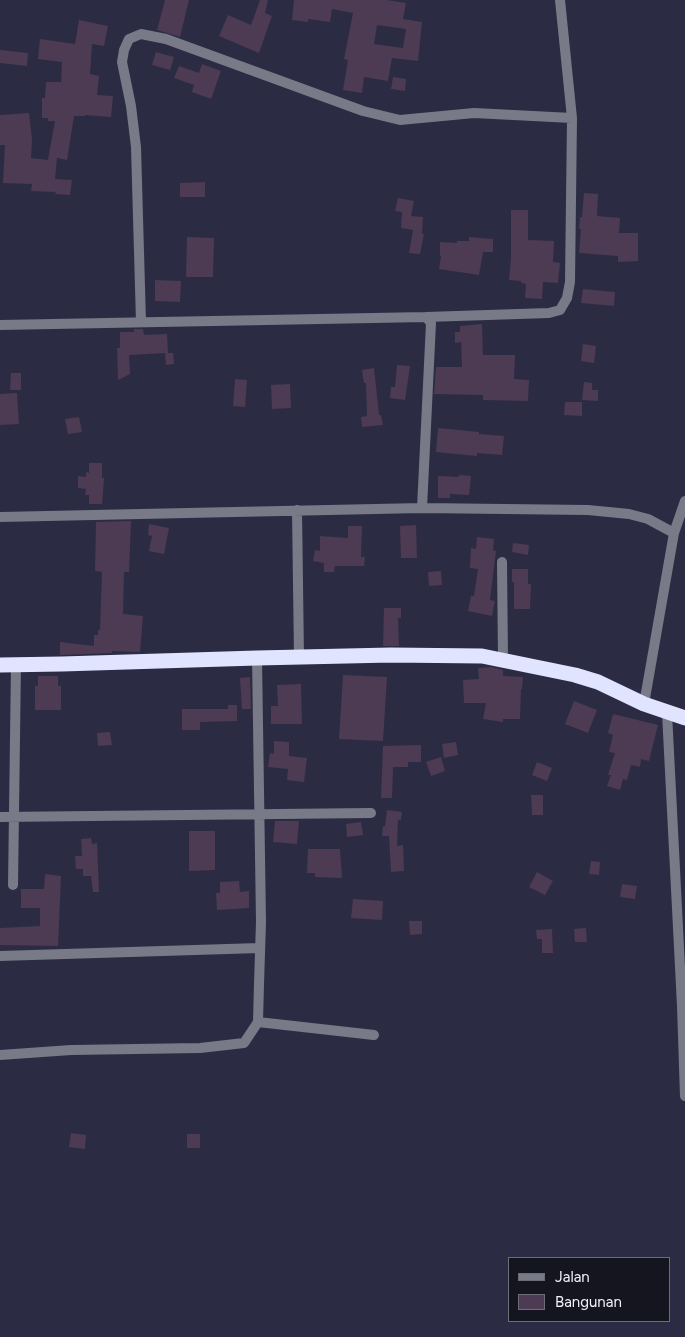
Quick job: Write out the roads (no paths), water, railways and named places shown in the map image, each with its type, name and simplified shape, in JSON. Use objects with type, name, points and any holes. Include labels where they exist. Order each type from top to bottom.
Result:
[{"type":"highway","points":[[0,665],[300,657],[482,656],[544,668],[598,682],[644,704],[685,718]]},
{"type":"street","points":[[0,325],[426,317],[549,313],[560,310],[567,298],[570,282],[572,118],[560,0]]},
{"type":"street","points":[[141,322],[136,147],[131,106],[122,62],[129,38],[141,34],[166,39],[363,112],[400,120],[474,113],[572,118]]},
{"type":"street","points":[[422,508],[431,330],[431,323],[426,317]]},
{"type":"street","points":[[644,704],[674,533],[685,501]]},
{"type":"street","points":[[0,517],[422,508],[588,510],[629,514],[648,519],[674,533]]},
{"type":"street","points":[[297,510],[300,657]]},
{"type":"street","points":[[502,562],[503,659]]},
{"type":"street","points":[[0,1054],[71,1050],[200,1048],[244,1043],[258,1022],[260,948],[257,658]]},
{"type":"street","points":[[13,885],[16,664]]},
{"type":"street","points":[[667,713],[685,1096]]},
{"type":"street","points":[[0,817],[371,813]]},
{"type":"street","points":[[0,956],[260,948]]},
{"type":"street","points":[[258,1022],[374,1035]]}]
